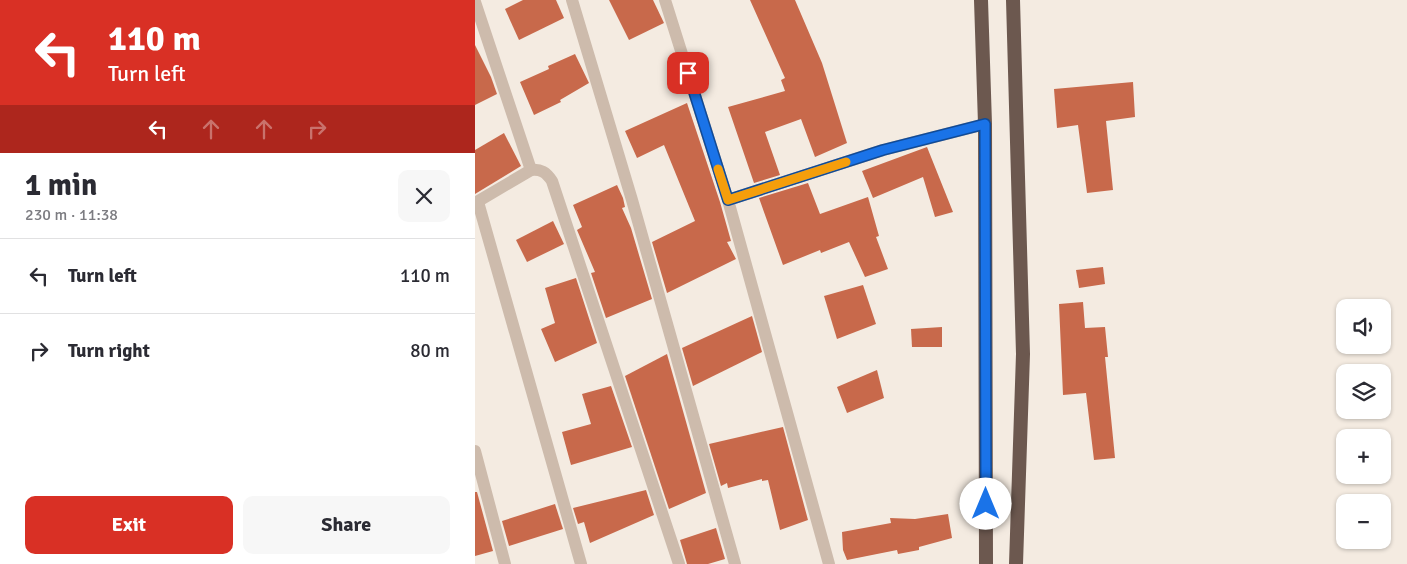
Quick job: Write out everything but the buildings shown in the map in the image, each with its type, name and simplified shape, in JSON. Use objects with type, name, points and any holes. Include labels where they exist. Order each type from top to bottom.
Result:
[{"type":"highway","points":[[981,0],[985,124],[986,564]]},
{"type":"highway","points":[[1013,0],[1023,354],[1017,564]]},
{"type":"street","points":[[572,0],[632,200],[735,564]]},
{"type":"street","points":[[665,0],[728,200],[829,564]]},
{"type":"street","points":[[475,2],[531,170]]},
{"type":"street","points":[[728,200],[883,150],[985,124]]},
{"type":"street","points":[[581,564],[476,202],[531,170],[540,170],[548,174],[552,180],[679,564]]},
{"type":"street","points":[[475,452],[505,564]]},
{"type":"slow traffic","points":[[718,169],[728,200],[846,162]]},
{"type":"route","points":[[688,73],[728,200],[883,150],[985,124],[986,504]]}]
